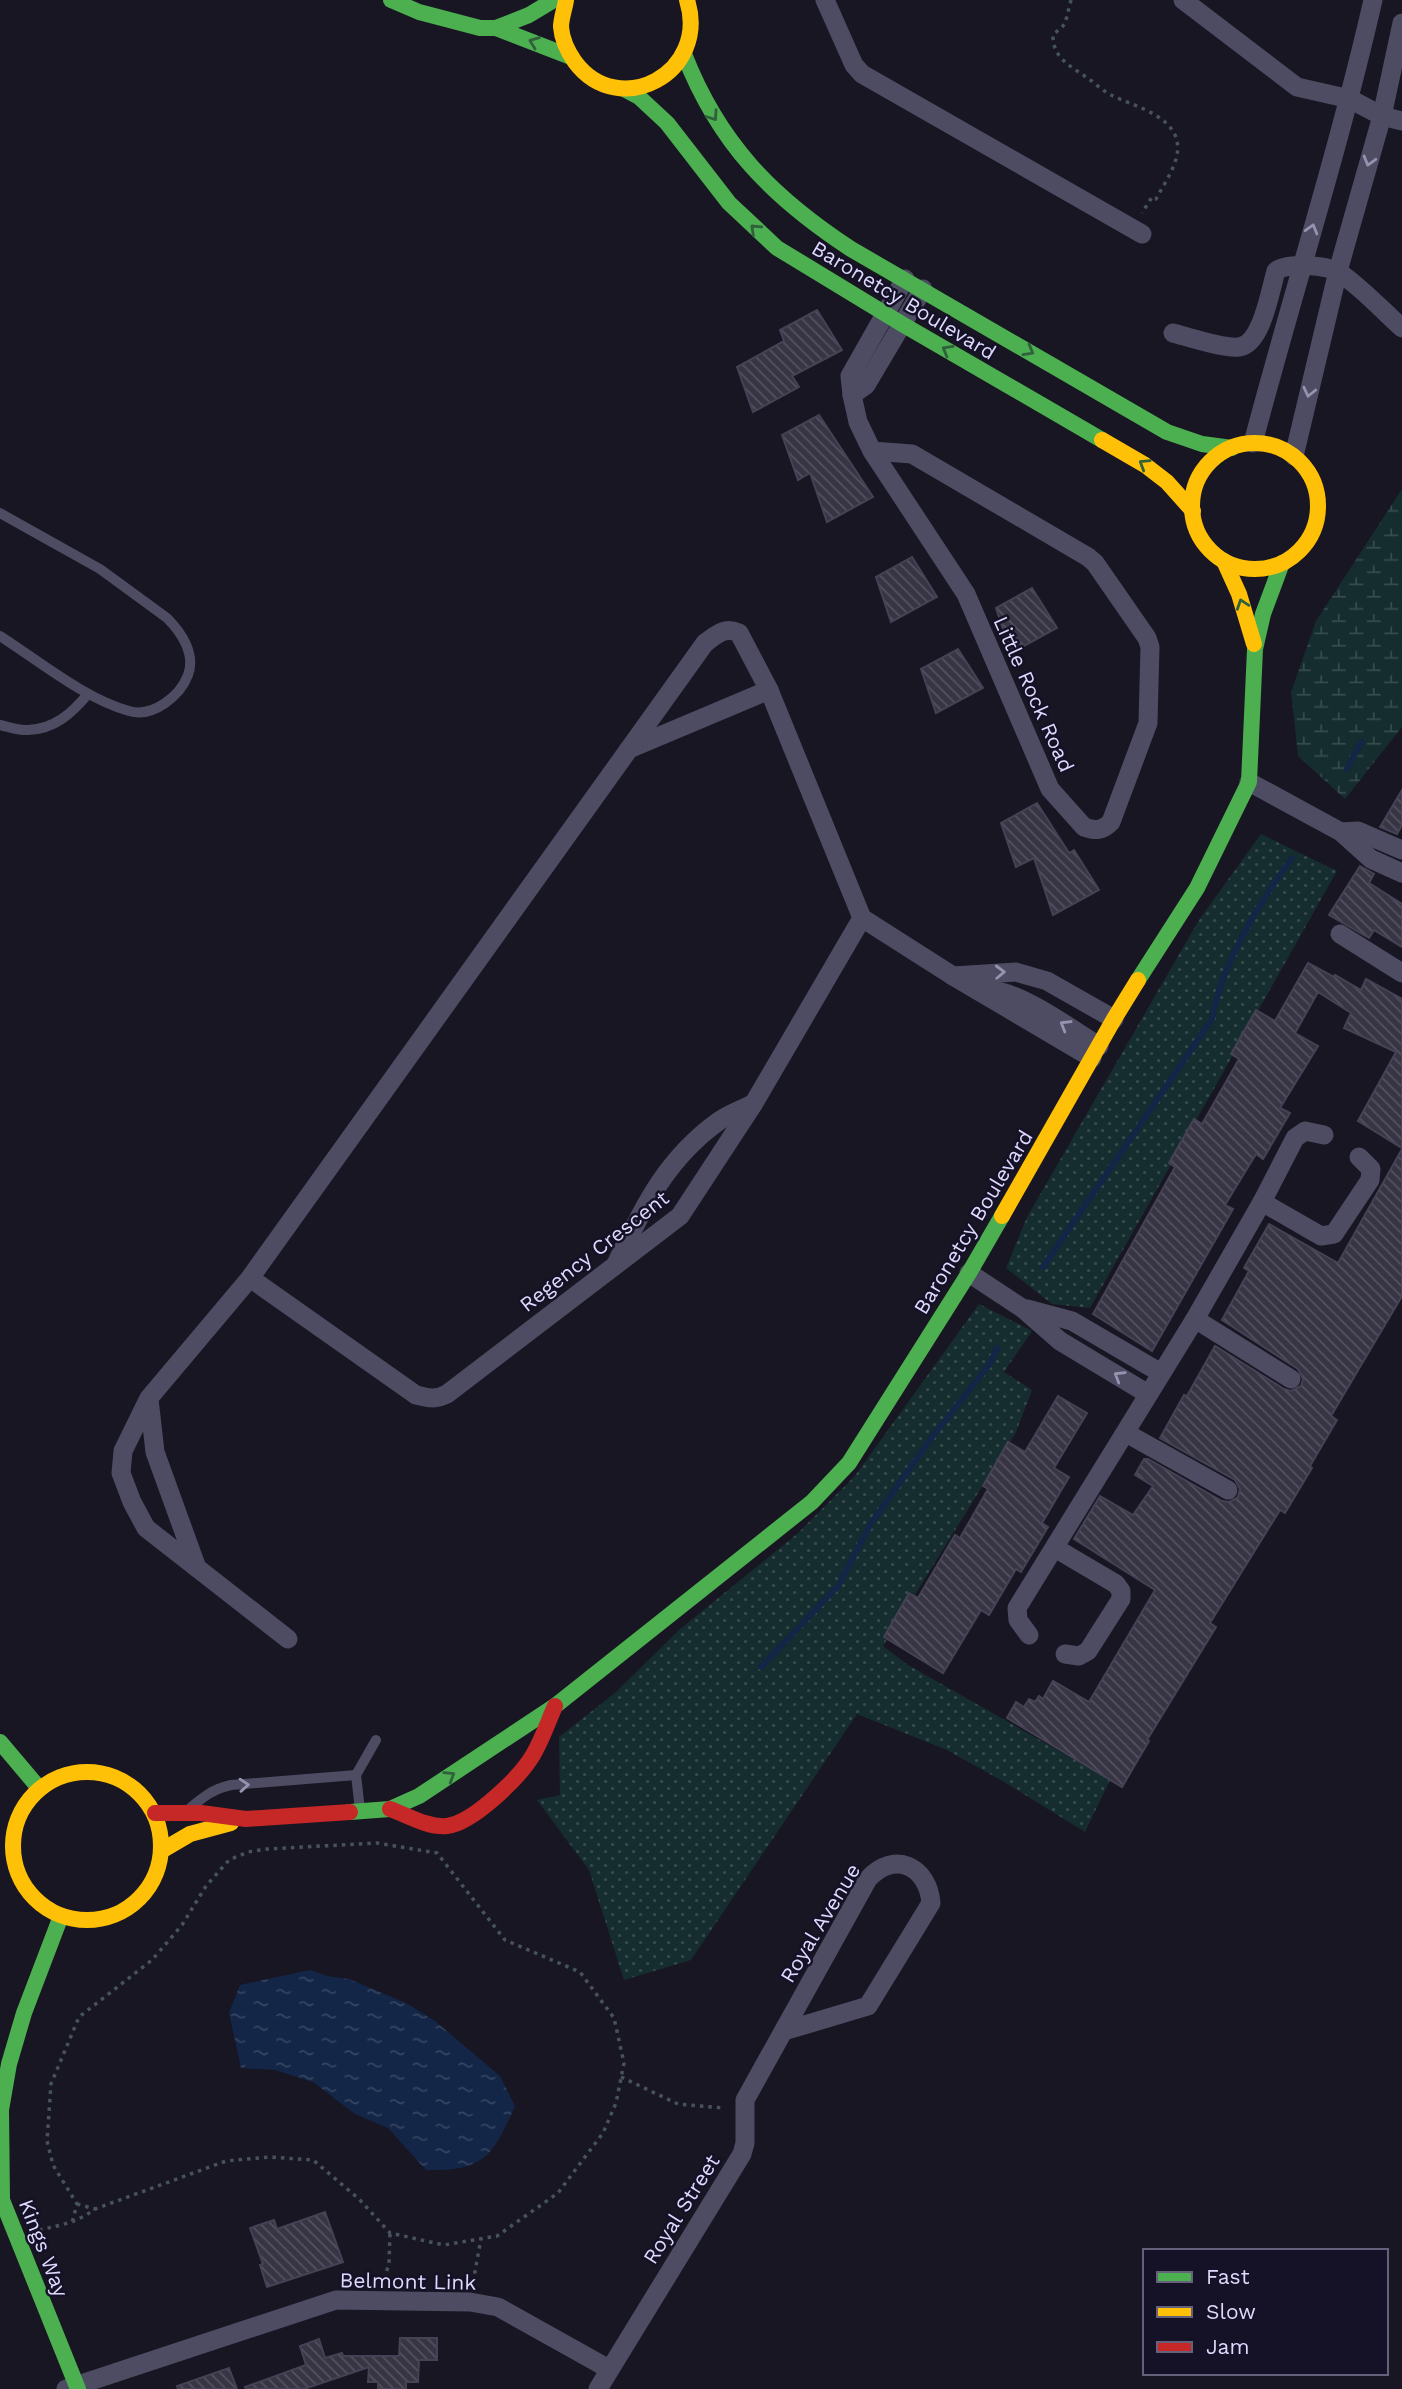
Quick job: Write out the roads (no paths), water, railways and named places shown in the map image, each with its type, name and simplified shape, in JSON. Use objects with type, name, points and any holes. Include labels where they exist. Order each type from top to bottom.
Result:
[{"type":"street","points":[[391,0],[419,12],[480,28],[496,29],[571,57]]},
{"type":"street","points":[[496,29],[529,15],[554,0]]},
{"type":"street","points":[[566,0],[562,29],[571,57]]},
{"type":"street","points":[[624,89],[642,87],[664,77],[677,65],[690,41],[692,27],[687,0]]},
{"type":"street","points":[[825,0],[854,65],[862,74],[1133,230]]},
{"type":"street","points":[[1183,0],[1297,87],[1366,107],[1402,121]]},
{"type":"street","points":[[1294,456],[1338,271],[1366,107],[1373,0]]},
{"type":"street","points":[[1253,443],[1302,265],[1402,23]]},
{"type":"street","name":"Baronetcy Boulevard","points":[[684,54],[694,82],[736,148],[769,185],[808,221],[851,249],[1167,432],[1202,444],[1232,448]]},
{"type":"street","name":"Baronetcy Boulevard","points":[[571,57],[578,68],[593,80],[624,89],[639,97],[667,123],[729,203],[788,256],[1145,465],[1160,475],[1193,511]]},
{"type":"street","points":[[1173,333],[1235,348],[1247,344],[1257,334],[1276,271],[1282,266],[1302,265],[1338,271],[1402,328]]},
{"type":"street","name":"Little Rock Road","points":[[872,451],[912,454],[1088,557],[1095,563],[1147,638],[1150,647],[1148,723],[1111,822],[1106,827],[1098,830],[1084,827],[1050,789],[966,594],[872,451],[858,422],[852,395],[866,385],[894,319],[905,279]]},
{"type":"street","name":"Little Rock Road","points":[[894,319],[923,289]]},
{"type":"street","points":[[1253,443],[1278,447],[1294,456],[1313,481],[1318,513],[1310,537],[1298,553],[1282,563],[1256,569],[1236,566],[1209,550],[1202,540],[1195,523],[1193,494],[1202,473],[1217,456],[1232,448],[1253,443]]},
{"type":"street","name":"Baronetcy Boulevard","points":[[1224,561],[1244,607],[1255,649]]},
{"type":"street","name":"Baronetcy Boulevard","points":[[155,1813],[246,1819],[390,1809],[419,1796],[555,1706],[812,1502],[849,1463],[968,1273],[1114,1019],[1197,888],[1249,782],[1255,649],[1263,614],[1282,563]]},
{"type":"street","points":[[288,1639],[146,1528],[121,1474],[123,1451],[149,1398],[250,1278],[705,643],[721,632],[733,630],[739,633],[769,691],[862,918],[974,989],[999,990],[1031,1005],[1095,1052]]},
{"type":"street","points":[[628,749],[769,691]]},
{"type":"street","points":[[1249,782],[1341,832],[1371,859],[1402,873]]},
{"type":"street","points":[[1341,832],[1357,831],[1402,850]]},
{"type":"street","name":"Regency Crescent","points":[[250,1278],[416,1395],[429,1399],[447,1394],[680,1216],[754,1103],[862,918]]},
{"type":"street","points":[[1340,934],[1402,973]]},
{"type":"street","points":[[953,976],[1016,972],[1046,981],[1114,1019]]},
{"type":"street","points":[[616,1264],[643,1207],[667,1171],[721,1119],[754,1103]]},
{"type":"street","points":[[1029,1635],[1018,1620],[1017,1608],[1195,1319],[1299,1133],[1305,1131],[1324,1136]]},
{"type":"street","points":[[1262,1202],[1321,1236],[1334,1234],[1370,1180],[1371,1169],[1359,1157]]},
{"type":"street","points":[[968,1273],[1022,1308],[1060,1342],[1148,1394]]},
{"type":"street","points":[[1022,1308],[1072,1321],[1161,1373]]},
{"type":"street","points":[[1195,1319],[1291,1379]]},
{"type":"street","points":[[149,1398],[155,1452],[197,1569]]},
{"type":"street","points":[[1126,1433],[1228,1490]]},
{"type":"street","points":[[1055,1548],[1116,1584],[1122,1595],[1088,1651],[1079,1656],[1065,1654]]},
{"type":"street","name":"Baronetcy Boulevard","points":[[390,1809],[433,1825],[454,1825],[485,1805],[531,1759],[555,1706]]},
{"type":"street","name":"Baronetcy Boulevard","points":[[499,1772],[540,1739]]},
{"type":"street","points":[[0,1742],[39,1788]]},
{"type":"street","points":[[81,1771],[104,1773],[125,1781],[142,1794],[155,1813],[160,1834],[160,1861],[151,1885],[135,1904],[112,1917],[86,1921],[61,1916],[38,1903],[22,1883],[13,1858],[13,1833],[22,1808],[39,1788],[59,1777],[81,1771]]},
{"type":"street","points":[[433,1825],[457,1806]]},
{"type":"street","name":"Baronetcy Boulevard","points":[[160,1851],[190,1834],[246,1819]]},
{"type":"street","name":"Royal Avenue","points":[[888,1864],[904,1865],[922,1875],[930,1889],[931,1903],[868,2006],[779,2038],[868,1879],[877,1869],[888,1864]]},
{"type":"street","name":"Kings Way","points":[[61,1916],[24,2014],[9,2064],[1,2110],[1,2200],[74,2388]]},
{"type":"street","name":"Royal Street","points":[[598,2389],[742,2154],[745,2143],[744,2100],[779,2038]]},
{"type":"street","name":"Belmont Link","points":[[74,2388],[336,2300],[470,2302],[498,2307],[609,2369]]},
{"type":"lane","points":[[0,513],[100,569],[167,618],[187,645],[190,669],[184,684],[170,699],[143,713],[130,712],[88,694],[0,636]]},
{"type":"lane","points":[[0,725],[27,730],[50,725],[71,714],[88,694]]},
{"type":"lane","points":[[360,1810],[356,1775],[376,1740]]},
{"type":"lane","points":[[184,1813],[205,1795],[231,1785],[356,1775]]},
{"type":"water","points":[[310,1970],[349,1979],[408,2004],[435,2021],[500,2076],[515,2106],[500,2138],[484,2158],[461,2168],[426,2170],[388,2128],[355,2114],[313,2082],[275,2070],[241,2068],[229,2013],[240,1985]]},
{"type":"waterway","points":[[1347,769],[1361,742]]},
{"type":"waterway","points":[[1043,1267],[1212,1019],[1224,977],[1243,934],[1292,858]]},
{"type":"waterway","points":[[761,1667],[838,1586],[870,1525],[929,1441],[989,1365],[997,1348]]}]
